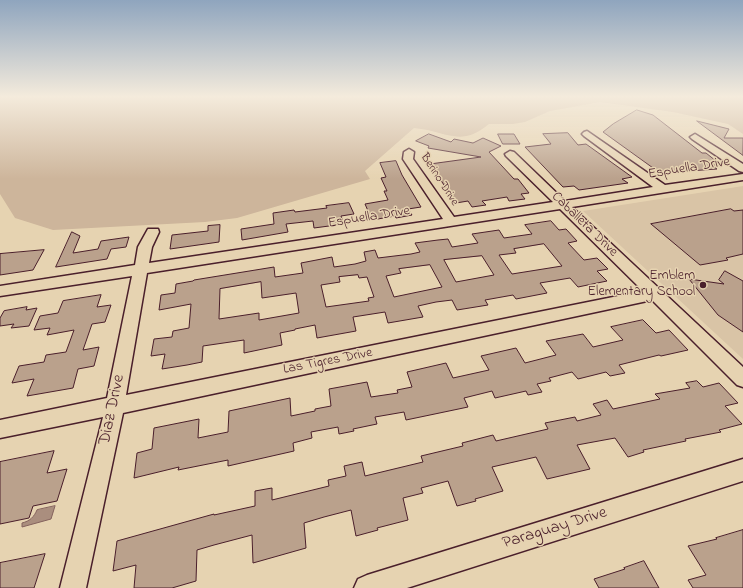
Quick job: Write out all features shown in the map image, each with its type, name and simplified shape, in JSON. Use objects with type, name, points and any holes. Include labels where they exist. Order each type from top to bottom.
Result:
[{"type":"street","points":[[587,134],[663,189]]},
{"type":"street","points":[[695,137],[743,169]]},
{"type":"street","name":"Berino Drive","points":[[409,152],[408,159],[451,222]]},
{"type":"street","name":"Caballeta Drive","points":[[510,154],[743,379]]},
{"type":"street","name":"Espuella Drive","points":[[0,292],[743,177]]},
{"type":"street","name":"Diaz Drive","points":[[73,588],[115,405],[144,247],[153,232]]},
{"type":"street","name":"Las Tigres Drive","points":[[0,429],[655,294]]},
{"type":"street","name":"Paraguay Drive","points":[[367,588],[743,470]]},
{"type":"shaded area","points":[[0,124],[488,124],[479,131],[461,137],[414,128],[365,171],[370,179],[237,218],[205,222],[53,230],[15,218],[0,194]]},
{"type":"shaded area","points":[[729,124],[743,124],[743,134]]},
{"type":"shaded area","name":"Emblem Elementary School","points":[[743,186],[743,359],[583,211]]},
{"type":"shaded area","points":[[55,506],[51,519],[22,527],[22,523],[35,515],[37,510]]},
{"type":"building","points":[[612,124],[665,124],[702,153],[706,153],[721,165],[711,165],[717,169],[660,173],[603,132]]},
{"type":"building","points":[[702,124],[711,124],[729,129],[724,138],[743,138],[743,155]]},
{"type":"building","points":[[568,133],[578,145],[586,144],[632,177],[622,179],[628,183],[579,190],[574,186],[563,187],[525,147],[551,144],[543,134]]},
{"type":"building","points":[[429,134],[451,142],[454,139],[473,143],[483,138],[501,146],[489,152],[514,179],[518,179],[529,193],[521,194],[525,199],[509,201],[507,197],[482,201],[486,205],[472,207],[468,201],[456,203],[430,164],[481,157],[428,148],[429,146],[416,141]]},
{"type":"building","points":[[498,134],[514,134],[520,144],[503,144]]},
{"type":"building","points":[[396,161],[402,175],[421,207],[408,209],[412,215],[372,220],[365,204],[388,200],[384,191],[387,191],[381,178],[386,177],[380,163]]},
{"type":"building","points":[[349,203],[354,214],[341,216],[344,224],[314,228],[313,221],[286,224],[288,232],[242,240],[241,229],[274,224],[273,213],[327,208],[326,206]]},
{"type":"building","points":[[731,209],[734,211],[743,210],[743,254],[726,258],[728,260],[700,265],[651,224]]},
{"type":"building","points":[[551,221],[559,230],[566,229],[577,241],[568,243],[584,260],[597,258],[608,269],[597,271],[607,281],[578,287],[570,278],[540,283],[547,293],[516,299],[513,295],[485,300],[488,305],[457,310],[452,300],[436,302],[418,306],[423,317],[388,323],[385,312],[353,317],[356,331],[317,338],[315,325],[280,333],[282,345],[244,353],[244,340],[203,346],[202,362],[187,365],[162,369],[165,354],[151,356],[154,339],[172,337],[173,331],[189,328],[191,304],[159,310],[161,295],[175,293],[176,284],[274,267],[275,277],[303,273],[301,263],[332,257],[334,267],[355,264],[366,261],[364,252],[375,250],[378,258],[411,254],[420,252],[415,243],[448,239],[452,247],[478,243],[472,234],[499,230],[504,238],[532,234],[525,225]],"holes":[[[544,244],[562,266],[512,274],[499,255],[516,253],[514,249]],[[482,256],[494,275],[456,282],[444,260]],[[430,265],[442,287],[394,297],[386,276],[401,273],[399,269]],[[358,275],[359,278],[367,277],[374,297],[368,298],[369,301],[326,307],[321,285],[340,282],[339,277]],[[261,282],[262,298],[296,293],[299,313],[259,320],[259,313],[219,319],[220,289]]]},
{"type":"building","points":[[220,225],[219,242],[170,249],[172,235],[208,231],[208,226]]},
{"type":"building","points":[[72,232],[80,236],[73,253],[98,249],[101,241],[129,237],[126,247],[111,249],[107,259],[56,267]]},
{"type":"building","points":[[44,250],[33,270],[0,275],[0,254]]},
{"type":"building","points":[[725,271],[743,281],[743,332],[718,315],[689,279],[724,284],[719,280]]},
{"type":"building","points":[[101,295],[97,307],[111,305],[105,322],[92,324],[83,350],[99,347],[94,366],[78,369],[73,388],[27,396],[34,379],[12,383],[19,366],[44,362],[46,355],[66,352],[74,330],[47,335],[50,328],[34,330],[40,316],[58,313],[63,301]]},
{"type":"building","points":[[27,307],[26,310],[37,308],[29,326],[11,328],[14,324],[0,326],[0,318],[4,311]]},
{"type":"building","points":[[643,320],[656,333],[669,330],[688,350],[661,356],[659,355],[619,365],[625,373],[610,376],[606,372],[578,379],[572,372],[549,378],[551,381],[537,384],[542,392],[528,395],[526,391],[495,398],[492,391],[464,398],[468,407],[406,420],[404,412],[375,417],[377,424],[353,429],[354,431],[339,434],[338,427],[311,432],[312,438],[293,443],[294,451],[228,466],[228,460],[178,470],[179,467],[134,478],[137,453],[152,449],[154,428],[199,419],[198,438],[228,432],[229,411],[290,398],[291,416],[315,411],[315,409],[331,406],[329,389],[367,382],[371,397],[398,393],[397,390],[412,387],[407,372],[446,363],[453,378],[489,370],[481,356],[516,348],[525,363],[556,355],[546,341],[583,334],[593,347],[623,340],[611,327]]},
{"type":"building","points":[[697,381],[703,387],[719,383],[738,403],[725,406],[742,424],[719,430],[721,432],[685,439],[686,441],[643,450],[644,452],[628,457],[615,438],[577,445],[590,469],[547,479],[536,457],[492,467],[503,491],[457,506],[448,481],[421,488],[423,493],[403,498],[408,520],[377,528],[378,530],[356,536],[351,510],[324,517],[304,523],[306,548],[253,563],[252,535],[214,545],[197,550],[196,581],[172,588],[134,588],[136,565],[113,571],[117,541],[214,514],[255,506],[255,491],[272,488],[272,500],[329,486],[328,480],[346,476],[344,466],[362,462],[365,476],[423,462],[421,456],[463,446],[462,443],[493,435],[496,441],[548,429],[545,423],[575,417],[577,421],[601,415],[593,404],[607,400],[613,409],[660,399],[655,394],[690,388],[686,383]]},
{"type":"building","points":[[54,451],[47,473],[67,469],[57,501],[33,506],[29,518],[0,524],[0,462]]},
{"type":"building","points":[[743,530],[743,588],[693,588],[688,580],[706,575],[688,546],[717,539],[716,538]]},
{"type":"building","points":[[45,554],[34,588],[0,588],[0,563]]},
{"type":"building","points":[[644,561],[659,588],[599,588],[594,579],[625,569],[624,568]]},
{"type":"place","name":"Emblem Elementary School","points":[[703,285]]}]
